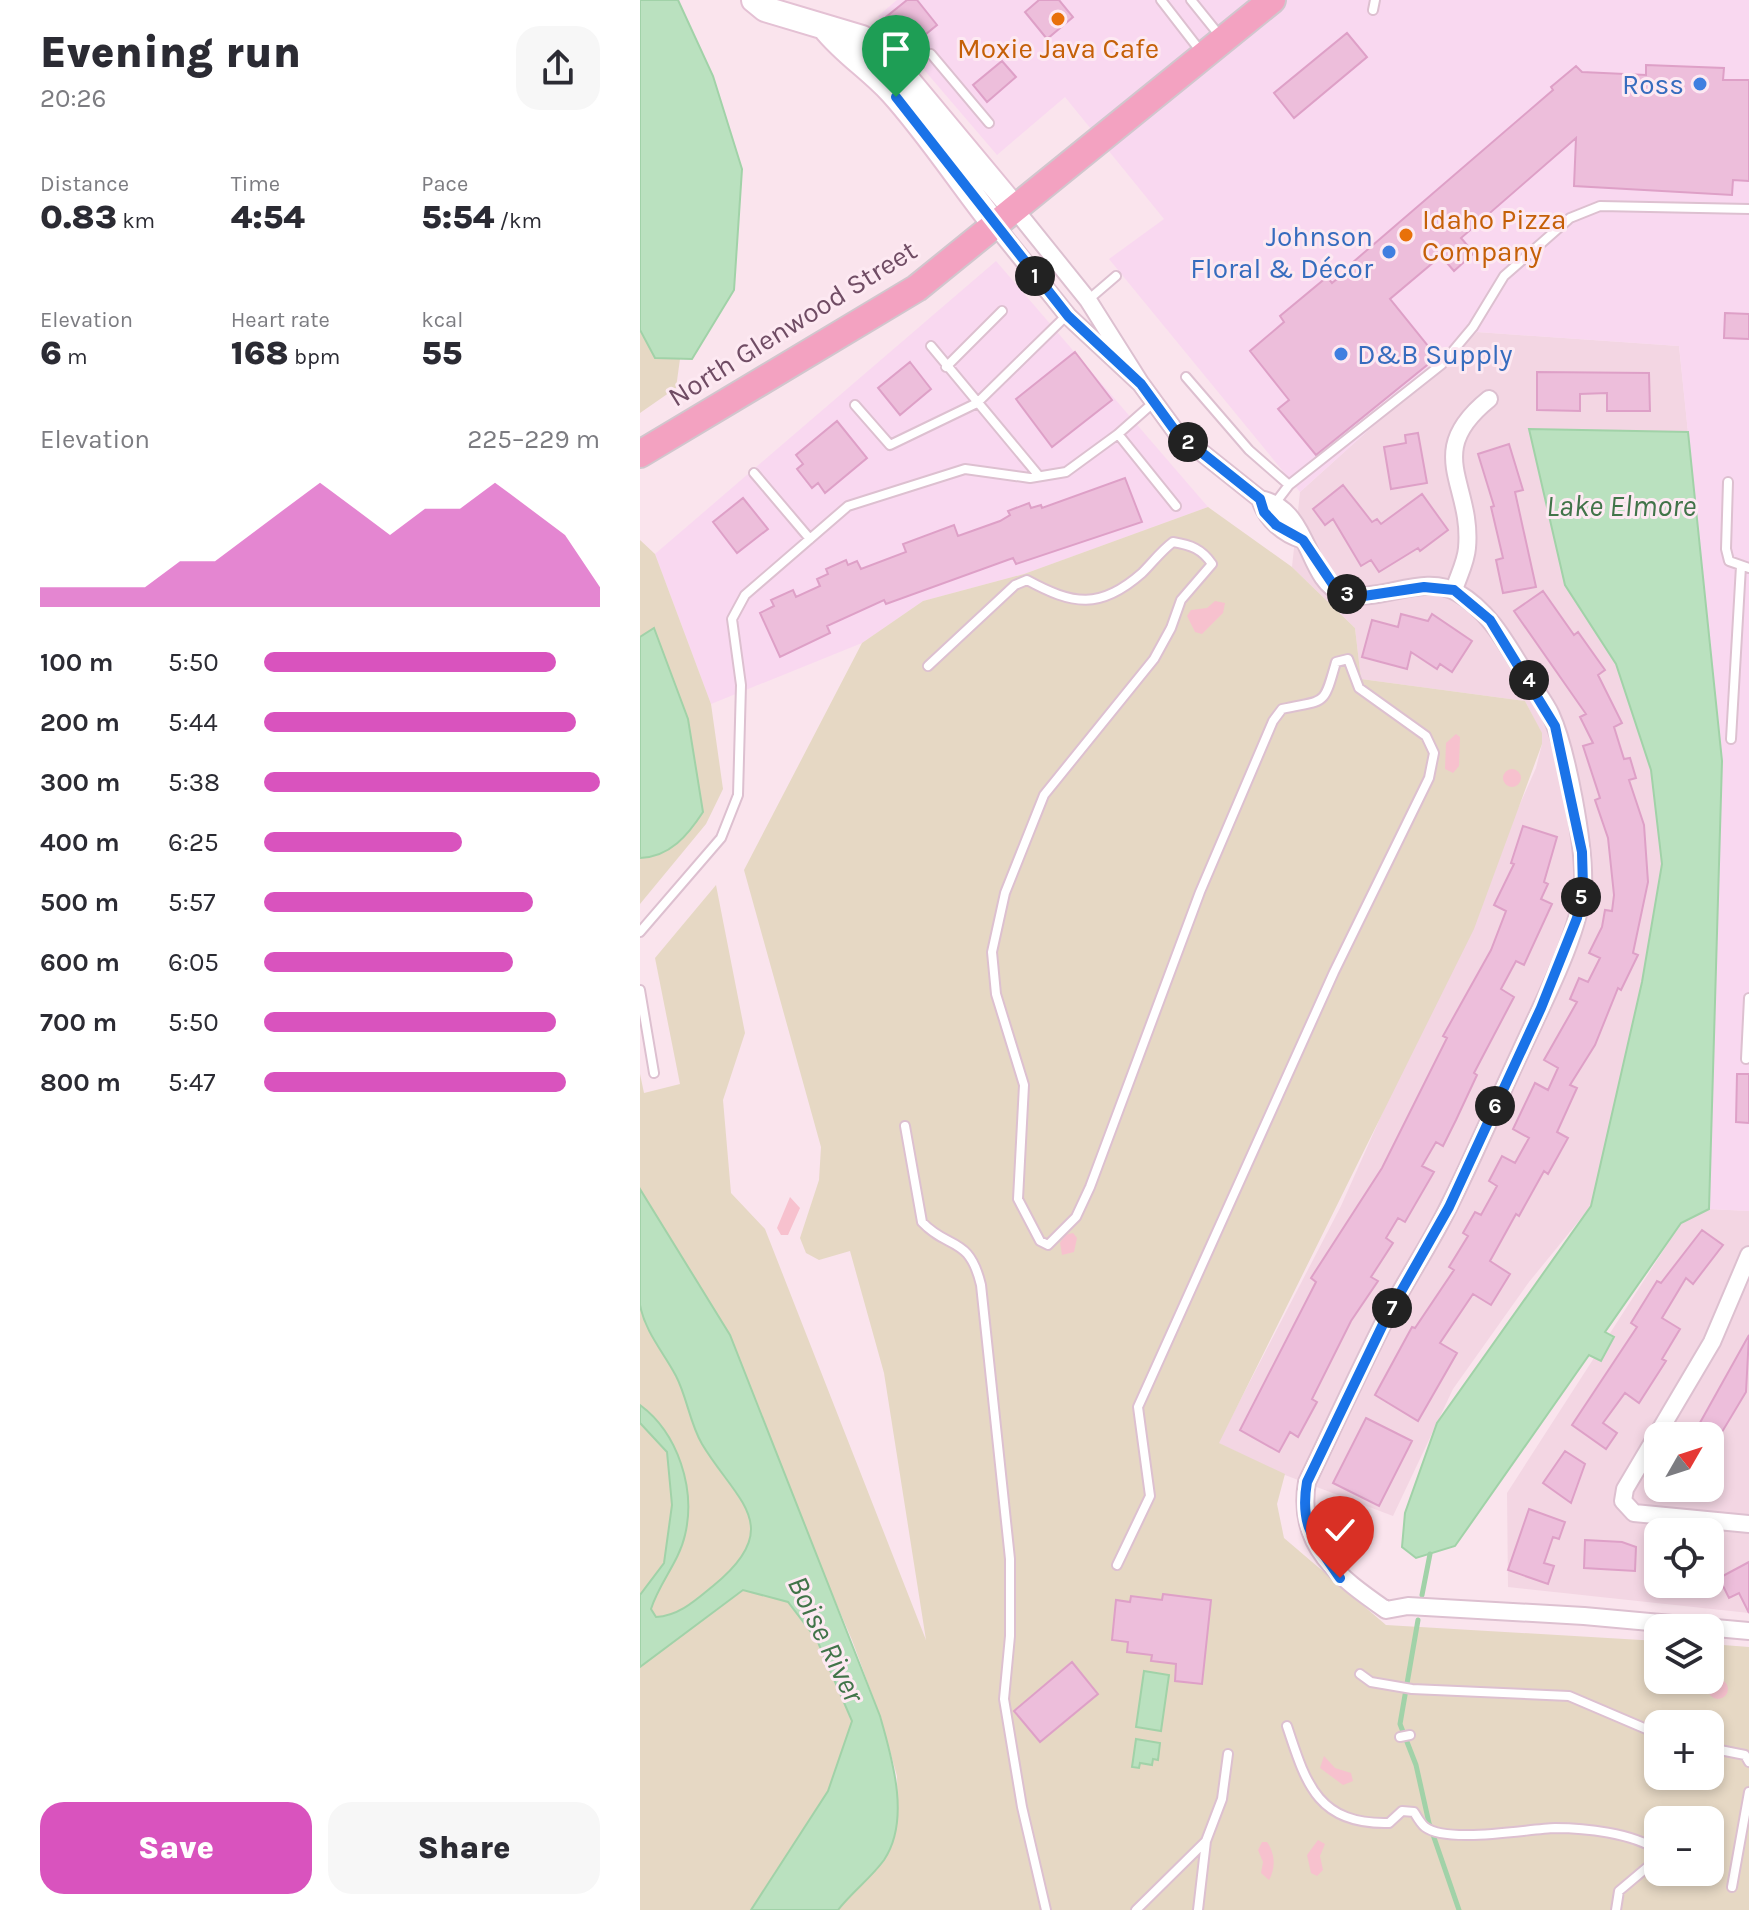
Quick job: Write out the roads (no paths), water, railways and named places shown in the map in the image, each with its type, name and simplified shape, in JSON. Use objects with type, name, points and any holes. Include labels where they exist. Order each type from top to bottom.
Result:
[{"type":"main road","name":"North Glenwood Street","points":[[640,454],[917,288],[1272,0]]},
{"type":"street","points":[[754,0],[765,9],[825,28],[844,51],[867,65],[1004,216],[1088,300],[1153,403],[1176,432],[1301,529],[1303,540],[1338,592],[1357,597],[1424,587],[1454,590],[1490,620],[1550,713],[1559,738],[1582,852],[1583,887],[1577,918],[1541,1008],[1462,1178],[1386,1318],[1307,1482],[1302,1509],[1313,1536],[1340,1578],[1386,1610],[1408,1606],[1584,1616],[1749,1631]]},
{"type":"street","points":[[1004,216],[1067,315],[1141,384]]},
{"type":"street","points":[[1454,590],[1467,550],[1453,459],[1456,439],[1466,417],[1489,399]]},
{"type":"street","points":[[1749,1255],[1712,1342],[1625,1489],[1623,1501],[1634,1513],[1749,1524]]},
{"type":"lane","points":[[1161,0],[1213,47]]},
{"type":"lane","points":[[1191,0],[1213,47]]},
{"type":"lane","points":[[931,54],[989,123]]},
{"type":"lane","points":[[1267,505],[1442,364],[1473,327],[1504,276],[1570,218],[1600,206],[1749,209]]},
{"type":"lane","points":[[1088,300],[1116,276]]},
{"type":"lane","points":[[946,367],[1002,311]]},
{"type":"lane","points":[[855,405],[890,445],[977,403],[1067,315]]},
{"type":"lane","points":[[931,346],[1039,476]]},
{"type":"lane","points":[[1186,377],[1249,450],[1289,485]]},
{"type":"lane","points":[[640,932],[721,838],[738,795],[741,685],[732,619],[745,595],[848,506],[965,469],[1039,476],[1066,472],[1118,434],[1153,403]]},
{"type":"lane","points":[[1118,434],[1176,506]]},
{"type":"lane","points":[[754,473],[810,539]]},
{"type":"lane","points":[[1728,482],[1726,549],[1729,561],[1745,567],[1731,739]]},
{"type":"lane","points":[[928,666],[1015,585],[1027,580],[1068,600],[1114,593],[1142,572],[1173,542],[1191,545],[1205,554],[1212,564],[1181,600],[1171,628],[1154,659],[1044,795],[1005,893],[992,952],[996,994],[1024,1085],[1018,1199],[1040,1241],[1048,1245],[1076,1217],[1086,1197],[1200,892],[1273,721],[1282,709],[1320,701],[1327,696],[1336,662],[1348,659],[1353,664],[1359,688],[1426,736],[1434,753],[1429,778],[1334,972],[1138,1407],[1150,1496],[1117,1565]]},
{"type":"lane","points":[[640,990],[654,1073]]},
{"type":"lane","points":[[1746,1059],[1749,998]]},
{"type":"lane","points":[[905,1126],[922,1222],[966,1252],[977,1266],[981,1285],[1010,1559],[1010,1636],[1004,1699],[1022,1807],[1046,1910]]},
{"type":"lane","points":[[1360,1674],[1371,1682],[1412,1689],[1569,1696],[1644,1728]]},
{"type":"lane","points":[[1287,1726],[1304,1778],[1325,1807],[1347,1819],[1389,1823],[1402,1811],[1414,1812],[1427,1828],[1442,1832],[1483,1835],[1556,1828],[1587,1830],[1648,1843],[1658,1850],[1657,1859],[1619,1891],[1616,1910]]},
{"type":"lane","points":[[1400,1737],[1410,1735]]},
{"type":"lane","points":[[1724,1751],[1745,1755],[1749,1762]]},
{"type":"lane","points":[[1198,1910],[1206,1841],[1222,1799],[1228,1754]]},
{"type":"lane","points":[[1732,1887],[1749,1792]]},
{"type":"lane","points":[[1136,1910],[1206,1841]]},
{"type":"water","points":[[640,0],[678,0],[713,76],[742,169],[734,290],[692,359],[655,358],[640,330]]},
{"type":"water","name":"Lake Elmore","points":[[1529,429],[1688,432],[1722,761],[1709,1209],[1681,1223],[1605,1332],[1614,1337],[1601,1361],[1589,1355],[1455,1546],[1416,1558],[1402,1547],[1405,1513],[1437,1423],[1591,1206],[1642,982],[1662,864],[1651,770],[1616,664],[1565,585]]},
{"type":"water","points":[[654,628],[688,719],[703,812],[691,829],[669,849],[640,858],[640,637]]},
{"type":"water","name":"Boise River","points":[[640,1189],[730,1335],[885,1733],[897,1789],[898,1808],[892,1844],[879,1867],[838,1910],[751,1910],[828,1791],[852,1721],[817,1640],[788,1602],[743,1590],[640,1667],[640,1595],[664,1563],[672,1505],[667,1452],[640,1423],[640,1405],[665,1431],[674,1446],[686,1481],[688,1499],[682,1545],[651,1609],[656,1617],[680,1610],[713,1586],[735,1565],[747,1547],[751,1530],[740,1498],[702,1444],[680,1384],[642,1315]]},
{"type":"water","points":[[1144,1671],[1169,1675],[1161,1731],[1136,1727]]},
{"type":"water","points":[[1136,1739],[1160,1743],[1158,1760],[1153,1759],[1152,1765],[1140,1763],[1139,1768],[1132,1767]]},
{"type":"waterway","points":[[1422,1595],[1430,1554]]},
{"type":"waterway","points":[[1418,1620],[1400,1724],[1416,1765],[1429,1823],[1459,1910]]},
{"type":"place","name":"Moxie Java Cafe","points":[[1058,19]]},
{"type":"place","name":"Ross","points":[[1700,84]]},
{"type":"place","name":"Idaho Pizza Company","points":[[1406,235]]},
{"type":"place","name":"Johnson Floral & Décor","points":[[1389,252]]},
{"type":"place","name":"D&B Supply","points":[[1341,354]]}]
